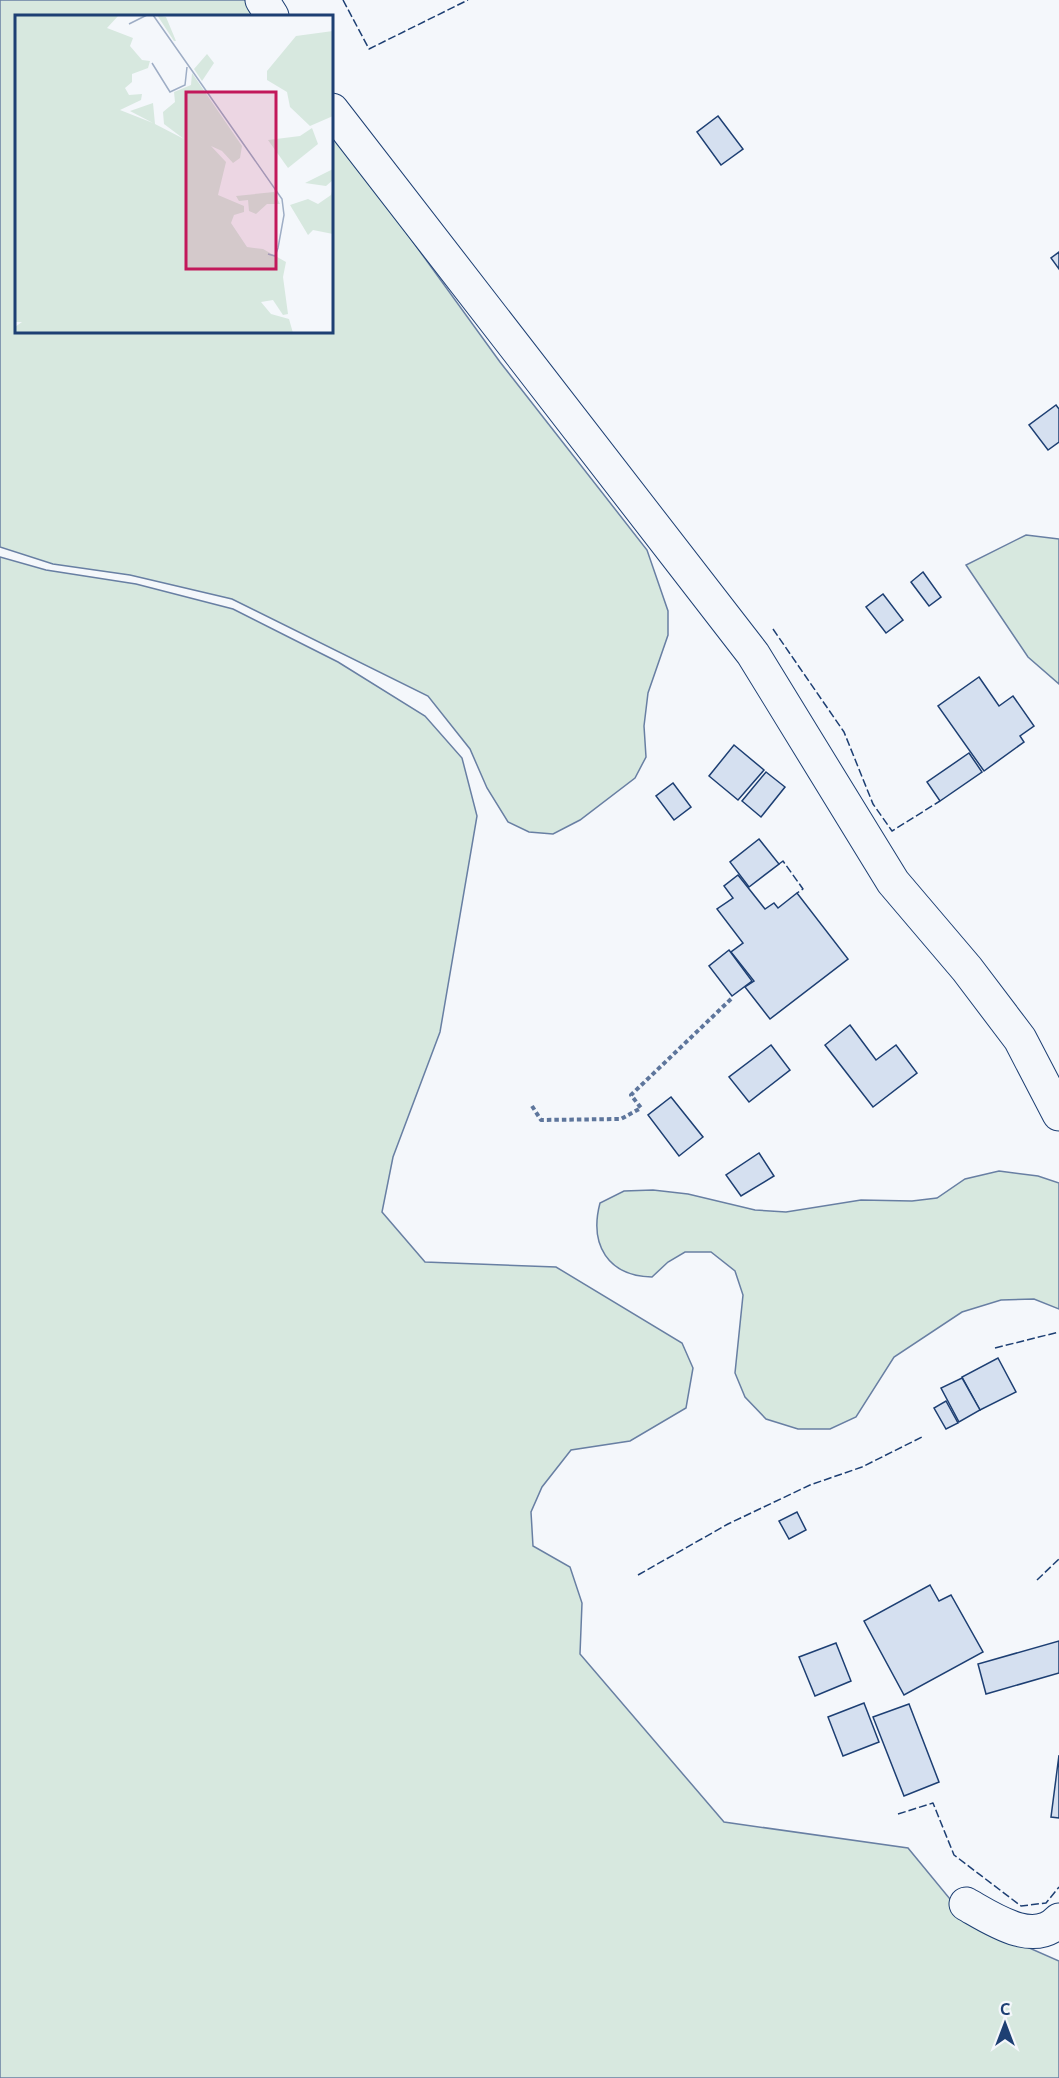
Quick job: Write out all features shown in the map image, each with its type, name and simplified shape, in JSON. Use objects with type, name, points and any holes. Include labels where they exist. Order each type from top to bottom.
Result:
[{"type":"street","points":[[262,0],[271,15]]},
{"type":"street","points":[[333,111],[753,654],[893,882],[967,969],[1020,1039],[1059,1114]]},
{"type":"street","points":[[966,1904],[1009,1927],[1035,1932],[1053,1926],[1059,1920]]},
{"type":"path","points":[[532,1106],[541,1120],[621,1119],[641,1108],[631,1095],[732,999]]},
{"type":"shaded area","points":[[0,0],[245,0],[255,15],[15,15],[15,333],[333,333],[333,131],[500,362],[647,550],[668,611],[668,635],[648,693],[644,726],[646,757],[635,778],[580,820],[553,834],[529,832],[508,822],[487,788],[470,749],[428,696],[232,599],[130,575],[53,564],[0,547]]},
{"type":"shaded area","points":[[1026,535],[1059,539],[1059,684],[1028,657],[966,565]]},
{"type":"shaded area","points":[[0,557],[46,570],[136,584],[233,609],[338,662],[425,716],[462,758],[477,816],[440,1032],[393,1157],[382,1212],[425,1262],[556,1267],[682,1343],[693,1368],[686,1408],[630,1441],[571,1450],[542,1487],[531,1512],[533,1546],[570,1567],[582,1603],[580,1654],[724,1822],[908,1848],[968,1921],[1059,1961],[1059,2078],[0,2078]]},
{"type":"shaded area","points":[[999,1171],[1038,1176],[1059,1183],[1059,1309],[1034,1299],[1001,1300],[962,1312],[894,1357],[856,1417],[830,1429],[798,1429],[766,1419],[745,1397],[735,1373],[743,1295],[735,1271],[711,1252],[685,1252],[668,1262],[652,1277],[637,1275],[613,1264],[600,1245],[597,1232],[600,1203],[624,1191],[653,1190],[688,1194],[755,1210],[786,1212],[861,1200],[912,1201],[937,1198],[965,1179]]},
{"type":"building","points":[[718,116],[743,149],[721,165],[697,132]]},
{"type":"building","points":[[1059,252],[1059,269],[1051,258]]},
{"type":"building","points":[[1056,405],[1059,409],[1059,442],[1048,450],[1029,425]]},
{"type":"building","points":[[923,572],[941,597],[929,606],[911,582]]},
{"type":"building","points":[[883,594],[903,620],[886,633],[866,607]]},
{"type":"building","points":[[979,677],[999,706],[1013,696],[1034,726],[1020,736],[1024,742],[984,771],[938,706]]},
{"type":"building","points":[[734,745],[764,770],[738,800],[709,776]]},
{"type":"building","points":[[969,753],[982,772],[940,801],[927,782]]},
{"type":"building","points":[[766,772],[785,787],[761,817],[742,801]]},
{"type":"building","points":[[673,783],[691,807],[674,820],[656,796]]},
{"type":"building","points":[[759,839],[779,864],[749,887],[730,862]]},
{"type":"building","points":[[738,875],[765,909],[774,903],[778,908],[797,893],[848,959],[770,1019],[745,987],[754,981],[731,952],[743,943],[717,909],[733,898],[724,886]]},
{"type":"building","points":[[729,950],[752,981],[732,996],[709,966]]},
{"type":"building","points":[[850,1025],[876,1060],[896,1045],[917,1073],[873,1107],[825,1045]]},
{"type":"building","points":[[771,1045],[790,1070],[749,1102],[729,1077]]},
{"type":"building","points":[[671,1097],[703,1137],[679,1156],[648,1115]]},
{"type":"building","points":[[759,1153],[774,1176],[741,1196],[726,1175]]},
{"type":"building","points":[[998,1358],[1016,1392],[980,1410],[962,1377]]},
{"type":"building","points":[[962,1378],[980,1410],[959,1422],[941,1388]]},
{"type":"building","points":[[946,1401],[958,1423],[946,1429],[934,1408]]},
{"type":"building","points":[[797,1512],[806,1530],[789,1539],[779,1521]]},
{"type":"building","points":[[930,1585],[939,1601],[951,1595],[983,1652],[904,1695],[864,1621]]},
{"type":"building","points":[[1059,1641],[1059,1673],[986,1694],[978,1664]]},
{"type":"building","points":[[836,1643],[851,1681],[815,1696],[799,1657]]},
{"type":"building","points":[[864,1703],[879,1742],[843,1756],[828,1717]]},
{"type":"building","points":[[909,1704],[939,1782],[904,1796],[873,1717]]},
{"type":"building","points":[[1059,1755],[1059,1818],[1051,1817]]},
{"type":"fence","points":[[343,0],[369,49],[468,0]]},
{"type":"fence","points":[[773,629],[844,732],[873,804],[892,831],[940,801]]},
{"type":"fence","points":[[779,864],[783,861],[803,889],[797,893]]},
{"type":"fence","points":[[995,1348],[1059,1332]]},
{"type":"fence","points":[[638,1575],[728,1524],[810,1485],[862,1467],[922,1437]]},
{"type":"fence","points":[[1037,1580],[1059,1559]]},
{"type":"fence","points":[[898,1814],[933,1803],[954,1855],[1021,1906],[1046,1903],[1059,1887]]}]
